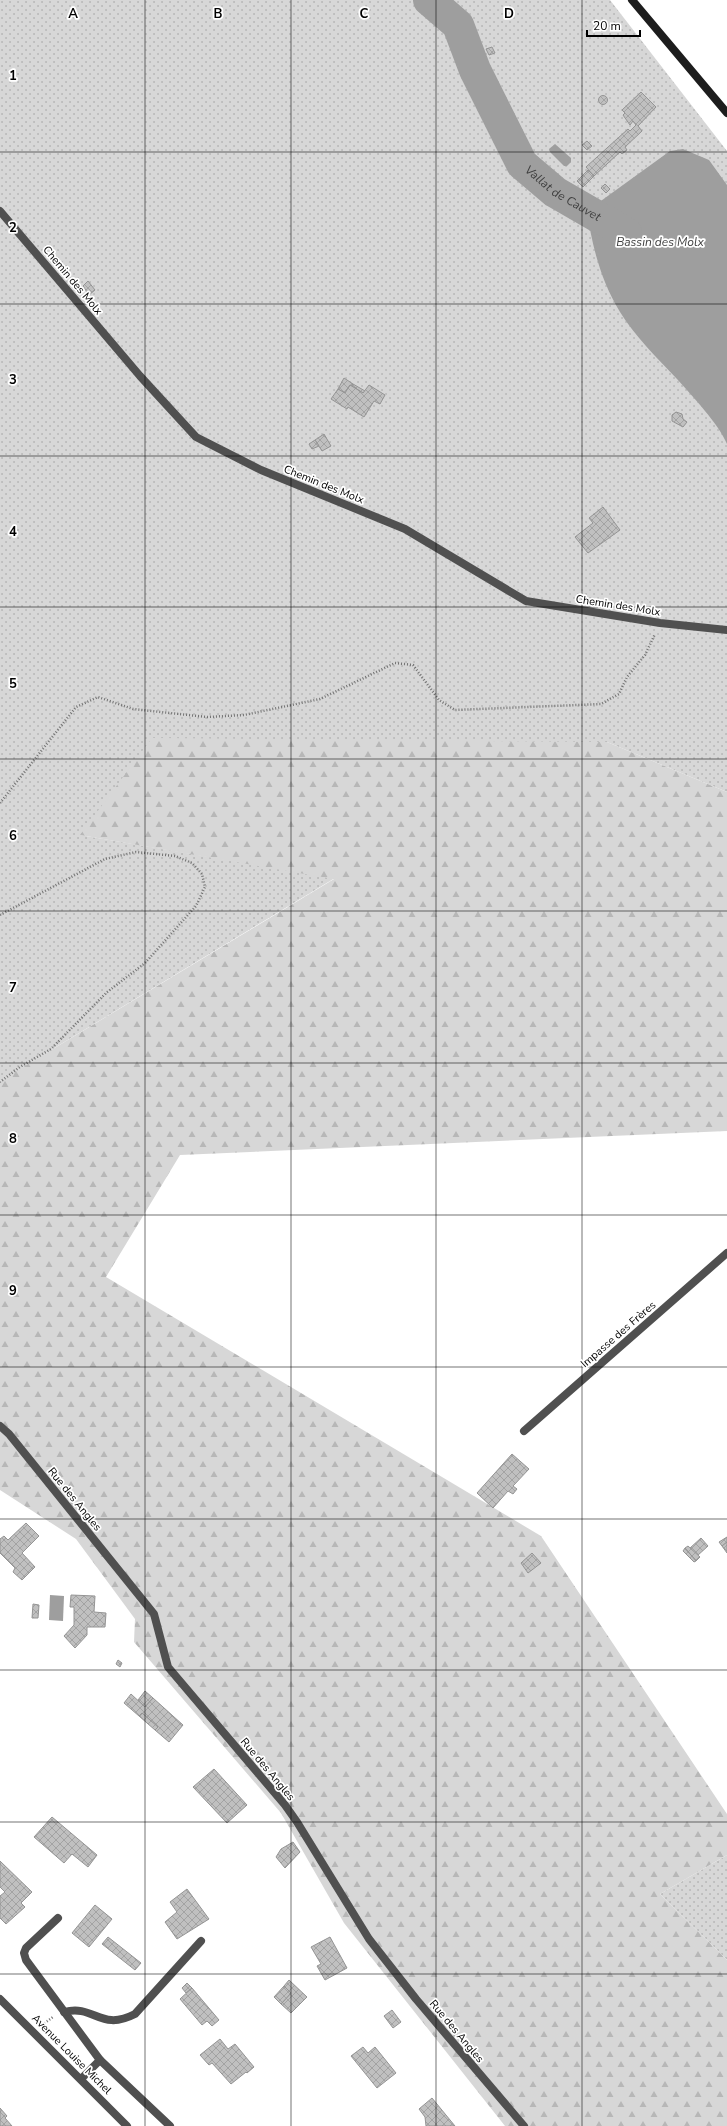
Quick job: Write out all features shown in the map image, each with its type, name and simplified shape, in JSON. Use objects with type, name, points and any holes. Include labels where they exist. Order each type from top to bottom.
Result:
[{"type":"main road","points":[[632,0],[727,113]]},
{"type":"street","name":"Chemin des Molx","points":[[0,211],[140,376],[196,437],[261,470],[405,529],[526,601],[660,623],[727,630]]},
{"type":"street","name":"Impasse des Frères","points":[[524,1431],[727,1253]]},
{"type":"street","name":"Rue des Angles","points":[[0,1426],[9,1434],[154,1614],[168,1667],[289,1811],[369,1939],[416,1999],[524,2126]]},
{"type":"street","points":[[58,1918],[26,1948],[24,1953],[26,1960],[100,2060],[170,2126]]},
{"type":"street","points":[[64,2012],[72,2010],[88,2012],[113,2022],[125,2019],[135,2014],[201,1941]]},
{"type":"street","name":"Avenue Louise Michel","points":[[0,1999],[35,2032],[127,2126]]},
{"type":"street","points":[[81,2079],[100,2060]]},
{"type":"path","points":[[0,802],[76,707],[98,697],[133,709],[207,717],[244,715],[320,699],[395,662],[413,665],[439,700],[455,710],[600,704],[619,694],[627,677],[646,656],[660,623]]},
{"type":"path","points":[[0,915],[105,859],[136,852],[175,856],[192,863],[202,874],[205,887],[196,906],[145,963],[106,993],[51,1049],[20,1067],[0,1082]]},
{"type":"path","points":[[35,2032],[49,2019],[64,2012]]},
{"type":"green space","points":[[0,0],[610,0],[727,151],[727,792],[607,742],[80,835],[335,878],[0,1081]]},
{"type":"green space","points":[[152,738],[607,742],[727,792],[727,1131],[180,1155],[106,1277],[541,1536],[727,1814],[727,1855],[660,1894],[727,1960],[727,2126],[505,2126],[344,1923],[281,1813],[134,1642],[135,1619],[76,1539],[0,1490],[0,1081],[334,879],[80,835]]},
{"type":"green space","points":[[727,1855],[727,1960],[660,1894]]},
{"type":"water","points":[[555,144],[571,158],[571,162],[567,166],[564,166],[550,152],[549,149]]},
{"type":"water","name":"Bassin des Molx","points":[[683,149],[709,160],[727,185],[727,444],[705,410],[639,338],[620,312],[613,300],[598,263],[587,211],[670,151]]},
{"type":"water","points":[[50,1595],[64,1596],[63,1621],[49,1620]]},
{"type":"building","points":[[492,47],[495,53],[489,55],[486,49]]},
{"type":"building","points":[[641,92],[656,107],[638,126],[642,131],[625,147],[627,150],[622,154],[620,152],[594,176],[586,167],[628,129],[630,131],[636,125],[633,121],[630,125],[623,115],[625,113],[622,110]]},
{"type":"building","points":[[603,95],[608,100],[603,105],[598,100]]},
{"type":"building","points":[[587,141],[592,146],[587,150],[582,145]]},
{"type":"building","points":[[588,170],[594,176],[583,187],[577,181]]},
{"type":"building","points":[[605,184],[610,189],[606,193],[601,188]]},
{"type":"building","points":[[88,281],[95,290],[89,295],[83,286]]},
{"type":"building","points":[[344,378],[353,384],[352,386],[350,385],[345,393],[338,389]]},
{"type":"building","points":[[353,384],[365,391],[363,393],[352,386]]},
{"type":"building","points":[[350,385],[363,393],[369,385],[385,395],[380,404],[374,401],[364,417],[331,399],[338,389],[345,393]]},
{"type":"building","points":[[676,412],[682,414],[683,419],[687,422],[683,427],[672,421],[672,415]]},
{"type":"building","points":[[324,434],[331,446],[322,451],[315,440]]},
{"type":"building","points":[[315,440],[319,446],[312,449],[309,444]]},
{"type":"building","points":[[603,507],[620,530],[588,553],[575,537],[593,523],[589,518]]},
{"type":"building","points":[[512,1454],[529,1469],[513,1486],[517,1489],[513,1494],[508,1491],[493,1508],[477,1493]]},
{"type":"building","points":[[26,1523],[39,1536],[22,1553],[35,1567],[22,1580],[13,1572],[15,1568],[0,1553],[0,1539],[4,1536],[8,1540]]},
{"type":"building","points":[[727,1537],[727,1542],[722,1546],[719,1542]]},
{"type":"building","points":[[701,1538],[708,1546],[697,1556],[690,1548]]},
{"type":"building","points":[[727,1542],[727,1553],[722,1546]]},
{"type":"building","points":[[688,1546],[700,1557],[696,1561],[685,1548]]},
{"type":"building","points":[[685,1548],[696,1561],[694,1562],[683,1551]]},
{"type":"building","points":[[532,1553],[541,1563],[528,1573],[521,1563]]},
{"type":"building","points":[[71,1595],[95,1596],[94,1612],[106,1613],[105,1627],[87,1627],[87,1635],[75,1648],[64,1636],[74,1625],[74,1607],[70,1607]]},
{"type":"building","points":[[33,1604],[39,1605],[38,1618],[32,1618]]},
{"type":"building","points":[[118,1660],[122,1663],[120,1667],[116,1664]]},
{"type":"building","points":[[145,1691],[153,1698],[145,1707],[138,1700]]},
{"type":"building","points":[[131,1694],[145,1707],[153,1698],[183,1725],[169,1742],[155,1730],[158,1727],[142,1713],[139,1716],[124,1703]]},
{"type":"building","points":[[142,1713],[158,1727],[155,1730],[139,1716]]},
{"type":"building","points":[[214,1769],[247,1805],[227,1823],[193,1787]]},
{"type":"building","points":[[52,1817],[97,1855],[88,1867],[72,1854],[64,1863],[34,1837]]},
{"type":"building","points":[[293,1842],[300,1852],[285,1868],[276,1857],[281,1849]]},
{"type":"building","points":[[0,1861],[32,1892],[21,1903],[25,1907],[6,1924],[0,1918],[0,1896],[5,1892],[0,1887]]},
{"type":"building","points":[[187,1889],[209,1919],[177,1939],[165,1922],[177,1912],[170,1902]]},
{"type":"building","points":[[95,1905],[112,1919],[89,1947],[72,1933]]},
{"type":"building","points":[[108,1937],[141,1963],[135,1970],[102,1944]]},
{"type":"building","points":[[330,1937],[347,1968],[325,1980],[317,1966],[321,1964],[311,1947]]},
{"type":"building","points":[[289,1980],[307,1997],[291,2013],[281,2004],[291,1993],[284,1986]]},
{"type":"building","points":[[187,1983],[192,1988],[186,1993],[182,1988]]},
{"type":"building","points":[[284,1986],[291,1993],[281,2004],[274,1997]]},
{"type":"building","points":[[192,1988],[219,2020],[212,2026],[207,2021],[202,2025],[180,1999]]},
{"type":"building","points":[[392,2010],[401,2022],[393,2028],[384,2016]]},
{"type":"building","points":[[220,2039],[228,2049],[235,2044],[254,2067],[231,2084],[212,2063],[209,2065],[200,2055]]},
{"type":"building","points":[[363,2047],[368,2053],[375,2047],[396,2073],[377,2088],[351,2056]]},
{"type":"building","points":[[432,2098],[455,2126],[426,2126],[425,2117],[419,2109]]},
{"type":"building","points":[[0,2108],[7,2116],[5,2118],[12,2126],[0,2126]]},
{"type":"waterway","name":"Vallat de Cauvet","points":[[429,0],[458,25],[475,70],[522,164],[555,192],[626,233]]}]
